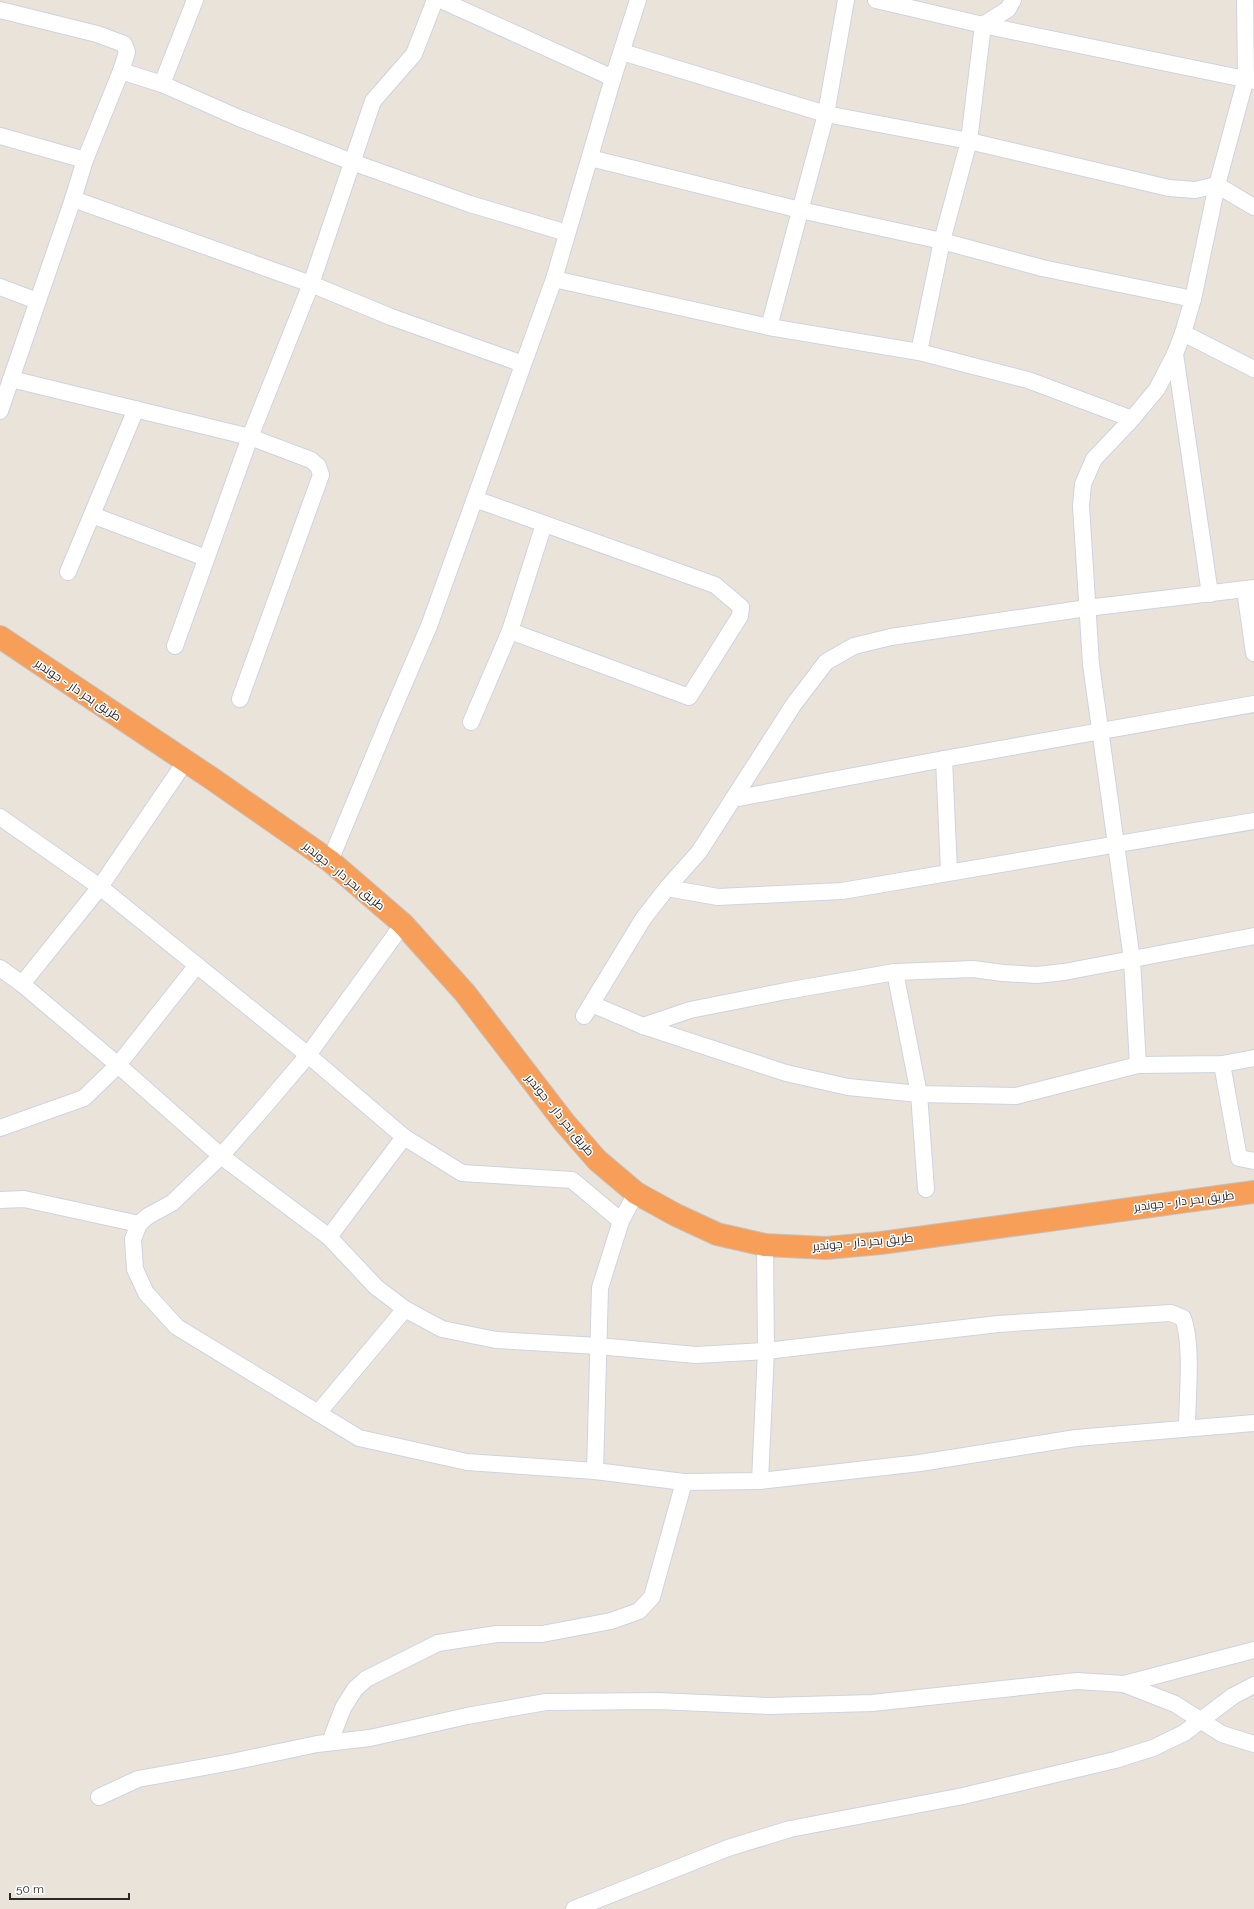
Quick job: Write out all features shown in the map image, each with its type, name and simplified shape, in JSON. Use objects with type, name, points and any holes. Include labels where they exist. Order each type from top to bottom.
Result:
[{"type":"highway","name":"طريق بحر دار - جوندير","points":[[0,637],[330,861],[403,924],[465,993],[564,1122],[597,1160],[636,1193],[676,1215],[717,1234],[765,1245],[826,1248],[881,1243],[1254,1192]]},
{"type":"street","points":[[162,84],[195,0]]},
{"type":"street","points":[[175,646],[250,437],[311,284],[373,101],[414,54],[435,0]]},
{"type":"street","points":[[441,0],[613,78]]},
{"type":"street","points":[[330,861],[389,718],[430,626],[554,279],[613,78],[638,0]]},
{"type":"street","points":[[769,327],[826,114],[846,0]]},
{"type":"street","points":[[876,0],[983,25],[1250,79]]},
{"type":"street","points":[[983,25],[1008,9],[1013,0]]},
{"type":"street","points":[[1138,1065],[1132,960],[1107,791],[1102,732],[1091,664],[1080,506],[1083,484],[1094,459],[1132,419],[1157,389],[1175,354],[1183,333],[1193,299],[1217,185],[1250,79],[1245,0]]},
{"type":"street","points":[[0,10],[97,34],[124,44],[127,52],[121,71],[85,160],[73,199],[6,387],[0,411]]},
{"type":"street","points":[[919,352],[942,241],[969,141],[983,25]]},
{"type":"street","points":[[622,52],[826,114],[969,141],[1169,188],[1195,190],[1217,185],[1254,207]]},
{"type":"street","points":[[121,71],[162,84],[239,118],[352,162],[470,204],[567,232]]},
{"type":"street","points":[[0,136],[85,160]]},
{"type":"street","points":[[590,158],[800,210],[942,241],[1042,268],[1193,299]]},
{"type":"street","points":[[73,199],[311,284],[391,317],[523,364]]},
{"type":"street","points":[[554,279],[769,327],[919,352],[1028,380],[1132,419]]},
{"type":"street","points":[[0,287],[37,301]]},
{"type":"street","points":[[1183,333],[1254,370]]},
{"type":"street","points":[[1175,354],[1210,594]]},
{"type":"street","points":[[6,387],[136,409],[250,437],[311,460],[318,466],[321,475],[240,699]]},
{"type":"street","points":[[68,572],[136,409]]},
{"type":"street","points":[[475,499],[715,585],[741,607],[740,616],[689,696],[510,631]]},
{"type":"street","points":[[92,515],[206,558]]},
{"type":"street","points":[[471,722],[510,631],[544,524]]},
{"type":"street","points":[[1254,653],[1250,589],[1087,608],[891,637],[854,646],[826,662],[794,704],[699,852],[667,888],[643,919],[588,1010],[644,1026],[786,1072],[848,1087],[919,1094],[1016,1096],[1138,1065],[1222,1064],[1254,1058]]},
{"type":"street","points":[[733,799],[944,759],[1254,704]]},
{"type":"street","points":[[944,759],[950,872]]},
{"type":"street","points":[[22,984],[100,887],[185,762]]},
{"type":"street","points":[[0,817],[100,887],[308,1055],[404,1137],[462,1173],[572,1180],[621,1221]]},
{"type":"street","points":[[667,888],[718,897],[842,891],[1254,821]]},
{"type":"street","points":[[403,924],[308,1055],[221,1156],[172,1203],[148,1216],[139,1224],[133,1239],[135,1269],[146,1293],[177,1327],[359,1438],[467,1462],[595,1471],[684,1482],[760,1481],[920,1463],[1076,1438],[1254,1423]]},
{"type":"street","points":[[644,1026],[690,1010],[895,972],[973,969],[1037,975],[1064,972],[1132,960],[1254,936]]},
{"type":"street","points":[[0,1128],[84,1098],[118,1065],[197,966]]},
{"type":"street","points":[[0,968],[22,984],[118,1065],[221,1156],[329,1237],[376,1287],[406,1309],[442,1329],[496,1340],[598,1346],[696,1355],[766,1352],[998,1324],[1171,1313],[1183,1318],[1187,1328],[1187,1428]]},
{"type":"street","points":[[895,972],[919,1094],[926,1189]]},
{"type":"street","points":[[1222,1064],[1239,1158],[1254,1161]]},
{"type":"street","points":[[329,1237],[404,1137]]},
{"type":"street","points":[[595,1471],[600,1288],[621,1221],[636,1193]]},
{"type":"street","points":[[0,1200],[24,1200],[139,1224]]},
{"type":"street","points":[[760,1481],[766,1352],[765,1245]]},
{"type":"street","points":[[318,1413],[406,1309]]},
{"type":"street","points":[[330,1742],[343,1708],[355,1689],[366,1679],[438,1644],[497,1634],[542,1634],[611,1621],[639,1611],[652,1597],[684,1482]]},
{"type":"street","points":[[1124,1684],[1254,1650]]},
{"type":"street","points":[[99,1797],[138,1780],[330,1742],[370,1738],[467,1716],[546,1702],[658,1701],[770,1706],[872,1702],[1077,1681],[1124,1684],[1175,1704],[1222,1734],[1254,1744]]},
{"type":"street","points":[[574,1909],[728,1848],[790,1829],[963,1796],[1114,1760],[1153,1748],[1184,1733],[1233,1696],[1254,1685]]}]
